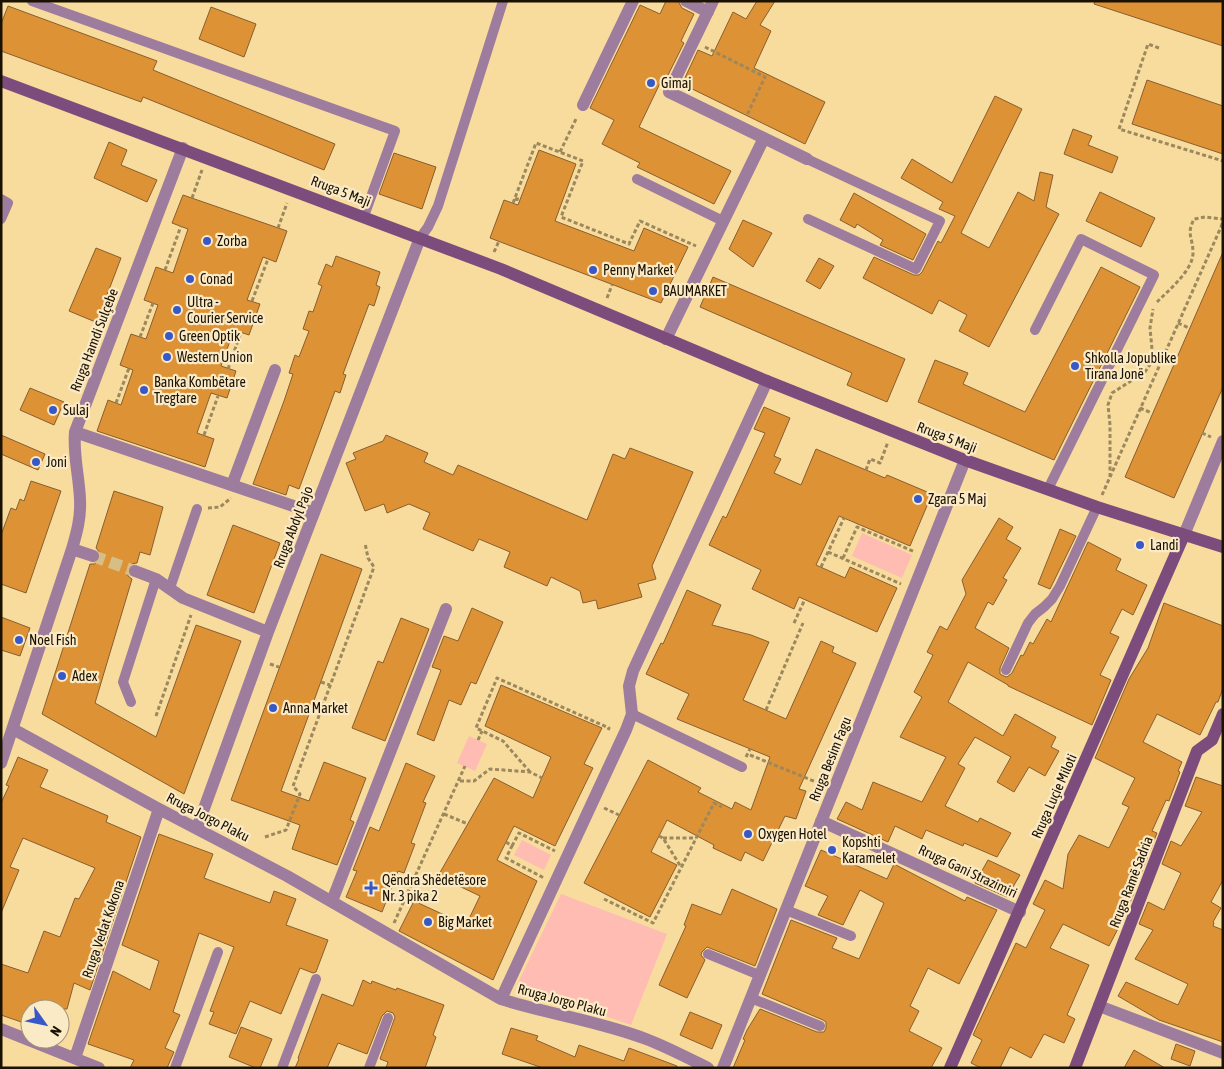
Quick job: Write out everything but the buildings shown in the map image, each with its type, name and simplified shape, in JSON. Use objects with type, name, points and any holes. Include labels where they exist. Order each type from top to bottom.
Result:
[{"type":"main road","name":"Rruga 5 Maji","points":[[1,81],[501,268],[767,381],[965,460],[1097,507],[1223,547]]},
{"type":"main road","name":"Rruga Luçie Miloti","points":[[950,1068],[1184,535]]},
{"type":"main road","name":"Rruga Ramë Sadria","points":[[1075,1068],[1194,759],[1197,752],[1212,740],[1223,714]]},
{"type":"street","points":[[583,105],[633,1]]},
{"type":"street","points":[[686,1],[711,7],[669,92],[808,159]]},
{"type":"street","points":[[666,339],[764,138]]},
{"type":"street","name":"Rruga Hamdi Sulçebe","points":[[1,763],[79,524],[80,498],[74,454],[75,432],[183,148]]},
{"type":"street","name":"Rruga Abdyl Pajo","points":[[196,828],[268,632],[420,238]]},
{"type":"street","points":[[237,487],[274,370]]},
{"type":"street","points":[[501,999],[632,714],[629,686],[633,671],[767,381]]},
{"type":"street","points":[[75,432],[314,513]]},
{"type":"street","points":[[1184,535],[1223,441]]},
{"type":"street","name":"Rruga Besim Fagu","points":[[722,1068],[965,460]]},
{"type":"street","points":[[72,549],[93,556]]},
{"type":"street","points":[[135,571],[156,579],[184,598],[268,632]]},
{"type":"street","points":[[332,901],[446,609]]},
{"type":"street","name":"Rruga Jorgo Plaku","points":[[13,729],[332,901],[501,999],[646,1039],[708,1068]]},
{"type":"street","name":"Rruga Vedat Kokona","points":[[75,1058],[159,809]]},
{"type":"street","name":"Rruga Gani Strazimiri","points":[[821,821],[1020,912]]},
{"type":"street","points":[[1099,1006],[1223,1053]]},
{"type":"street","points":[[1,1029],[99,1068]]},
{"type":"lane","points":[[32,1],[394,131],[364,216]]},
{"type":"lane","points":[[420,238],[428,227],[438,206],[503,1]]},
{"type":"lane","points":[[808,159],[940,221],[916,269],[808,219]]},
{"type":"lane","points":[[637,179],[724,221]]},
{"type":"lane","points":[[1,199],[8,203],[1,219]]},
{"type":"lane","points":[[1035,330],[1081,239],[1154,275],[1048,489]]},
{"type":"lane","points":[[1006,670],[1028,623],[1052,599],[1060,586],[1097,507]]},
{"type":"lane","points":[[170,588],[197,509]]},
{"type":"lane","points":[[131,702],[123,682],[156,579]]},
{"type":"lane","points":[[632,714],[742,767]]},
{"type":"lane","points":[[786,910],[851,936]]},
{"type":"lane","points":[[175,1068],[218,952]]},
{"type":"lane","points":[[708,954],[760,975]]},
{"type":"lane","points":[[282,1068],[316,979]]},
{"type":"lane","points":[[751,998],[820,1026]]},
{"type":"lane","points":[[369,1068],[388,1018]]},
{"type":"path","points":[[694,42],[765,76],[741,127]]},
{"type":"path","points":[[1159,48],[1148,44],[1119,129],[1223,161]]},
{"type":"path","points":[[560,152],[583,105]]},
{"type":"path","points":[[513,203],[536,143],[582,162],[561,217]]},
{"type":"path","points":[[192,198],[207,157]]},
{"type":"path","points":[[278,228],[292,189]]},
{"type":"path","points":[[515,198],[520,200]]},
{"type":"path","points":[[556,216],[628,246],[640,221],[697,246],[694,254]]},
{"type":"path","points":[[1097,507],[1222,227],[1223,220],[1205,217],[1194,219],[1189,229],[1193,251],[1192,261],[1173,287],[1155,303],[1152,312],[1150,328],[1153,360],[1145,372],[1128,381],[1112,393],[1108,405],[1110,477]]},
{"type":"path","points":[[165,270],[181,226]]},
{"type":"path","points":[[494,253],[498,241]]},
{"type":"path","points":[[252,301],[268,259]]},
{"type":"path","points":[[606,299],[612,285]]},
{"type":"path","points":[[140,337],[153,304]]},
{"type":"path","points":[[1178,323],[1189,328]]},
{"type":"path","points":[[228,368],[241,332]]},
{"type":"path","points":[[116,403],[129,368]]},
{"type":"path","points":[[204,436],[218,396]]},
{"type":"path","points":[[1140,408],[1152,413]]},
{"type":"path","points":[[866,470],[870,459],[880,463],[884,452]]},
{"type":"path","points":[[197,509],[220,507],[237,487]]},
{"type":"path","points":[[821,567],[844,518]]},
{"type":"path","points":[[843,558],[857,527],[927,557]]},
{"type":"path","points":[[265,837],[286,830],[300,794],[293,786],[374,567],[368,558],[365,543]]},
{"type":"path","points":[[828,552],[914,590]]},
{"type":"path","points":[[794,623],[806,600]]},
{"type":"path","points":[[156,716],[196,603]]},
{"type":"path","points":[[766,710],[803,624]]},
{"type":"path","points":[[530,772],[503,741],[476,728],[497,678],[609,728],[605,737],[618,747]]},
{"type":"path","points":[[321,682],[330,685]]},
{"type":"path","points":[[478,740],[482,731]]},
{"type":"path","points":[[747,754],[823,785]]},
{"type":"path","points":[[389,933],[466,766]]},
{"type":"path","points":[[460,781],[474,781],[490,768],[530,772],[542,778]]},
{"type":"path","points":[[604,899],[652,923],[714,804],[722,807]]},
{"type":"path","points":[[444,814],[468,824]]},
{"type":"path","points":[[554,884],[506,858],[519,833],[567,857]]},
{"type":"path","points":[[682,867],[661,837],[696,838]]},
{"type":"path","points":[[506,842],[512,846]]},
{"type":"shaded area","points":[[862,533],[912,555],[902,578],[852,556]]},
{"type":"shaded area","points":[[469,736],[487,744],[475,771],[457,763]]},
{"type":"shaded area","points":[[522,840],[551,855],[544,870],[514,855]]},
{"type":"shaded area","points":[[561,894],[667,934],[631,1025],[517,985]]},
{"type":"tunnel","points":[[93,556],[135,571]]},
{"type":"place","name":"Gimaj","points":[[651,83]]},
{"type":"place","name":"Zorba","points":[[207,241]]},
{"type":"place","name":"Penny Market","points":[[593,270]]},
{"type":"place","name":"Conad","points":[[190,279]]},
{"type":"place","name":"BAUMARKET","points":[[653,291]]},
{"type":"place","name":"Ultra - Courier Service","points":[[177,310]]},
{"type":"place","name":"Green Optik","points":[[169,336]]},
{"type":"place","name":"Western Union","points":[[167,357]]},
{"type":"place","name":"Shkolla Jopublike Tirana Jonë","points":[[1075,366]]},
{"type":"place","name":"Banka Kombëtare Tregtare","points":[[144,390]]},
{"type":"place","name":"Sulaj","points":[[53,410]]},
{"type":"place","name":"Joni","points":[[36,462]]},
{"type":"place","name":"Zgara 5 Maj","points":[[918,499]]},
{"type":"place","name":"Landi","points":[[1140,545]]},
{"type":"place","name":"Noel Fish","points":[[19,640]]},
{"type":"place","name":"Adex","points":[[62,676]]},
{"type":"place","name":"Anna Market","points":[[273,708]]},
{"type":"place","name":"Oxygen Hotel","points":[[748,834]]},
{"type":"place","name":"Kopshti Karamelet","points":[[832,850]]},
{"type":"place","name":"Qëndra Shëdetësore Nr. 3 pika 2","points":[[371,888]]},
{"type":"place","name":"Big Market","points":[[428,922]]}]
